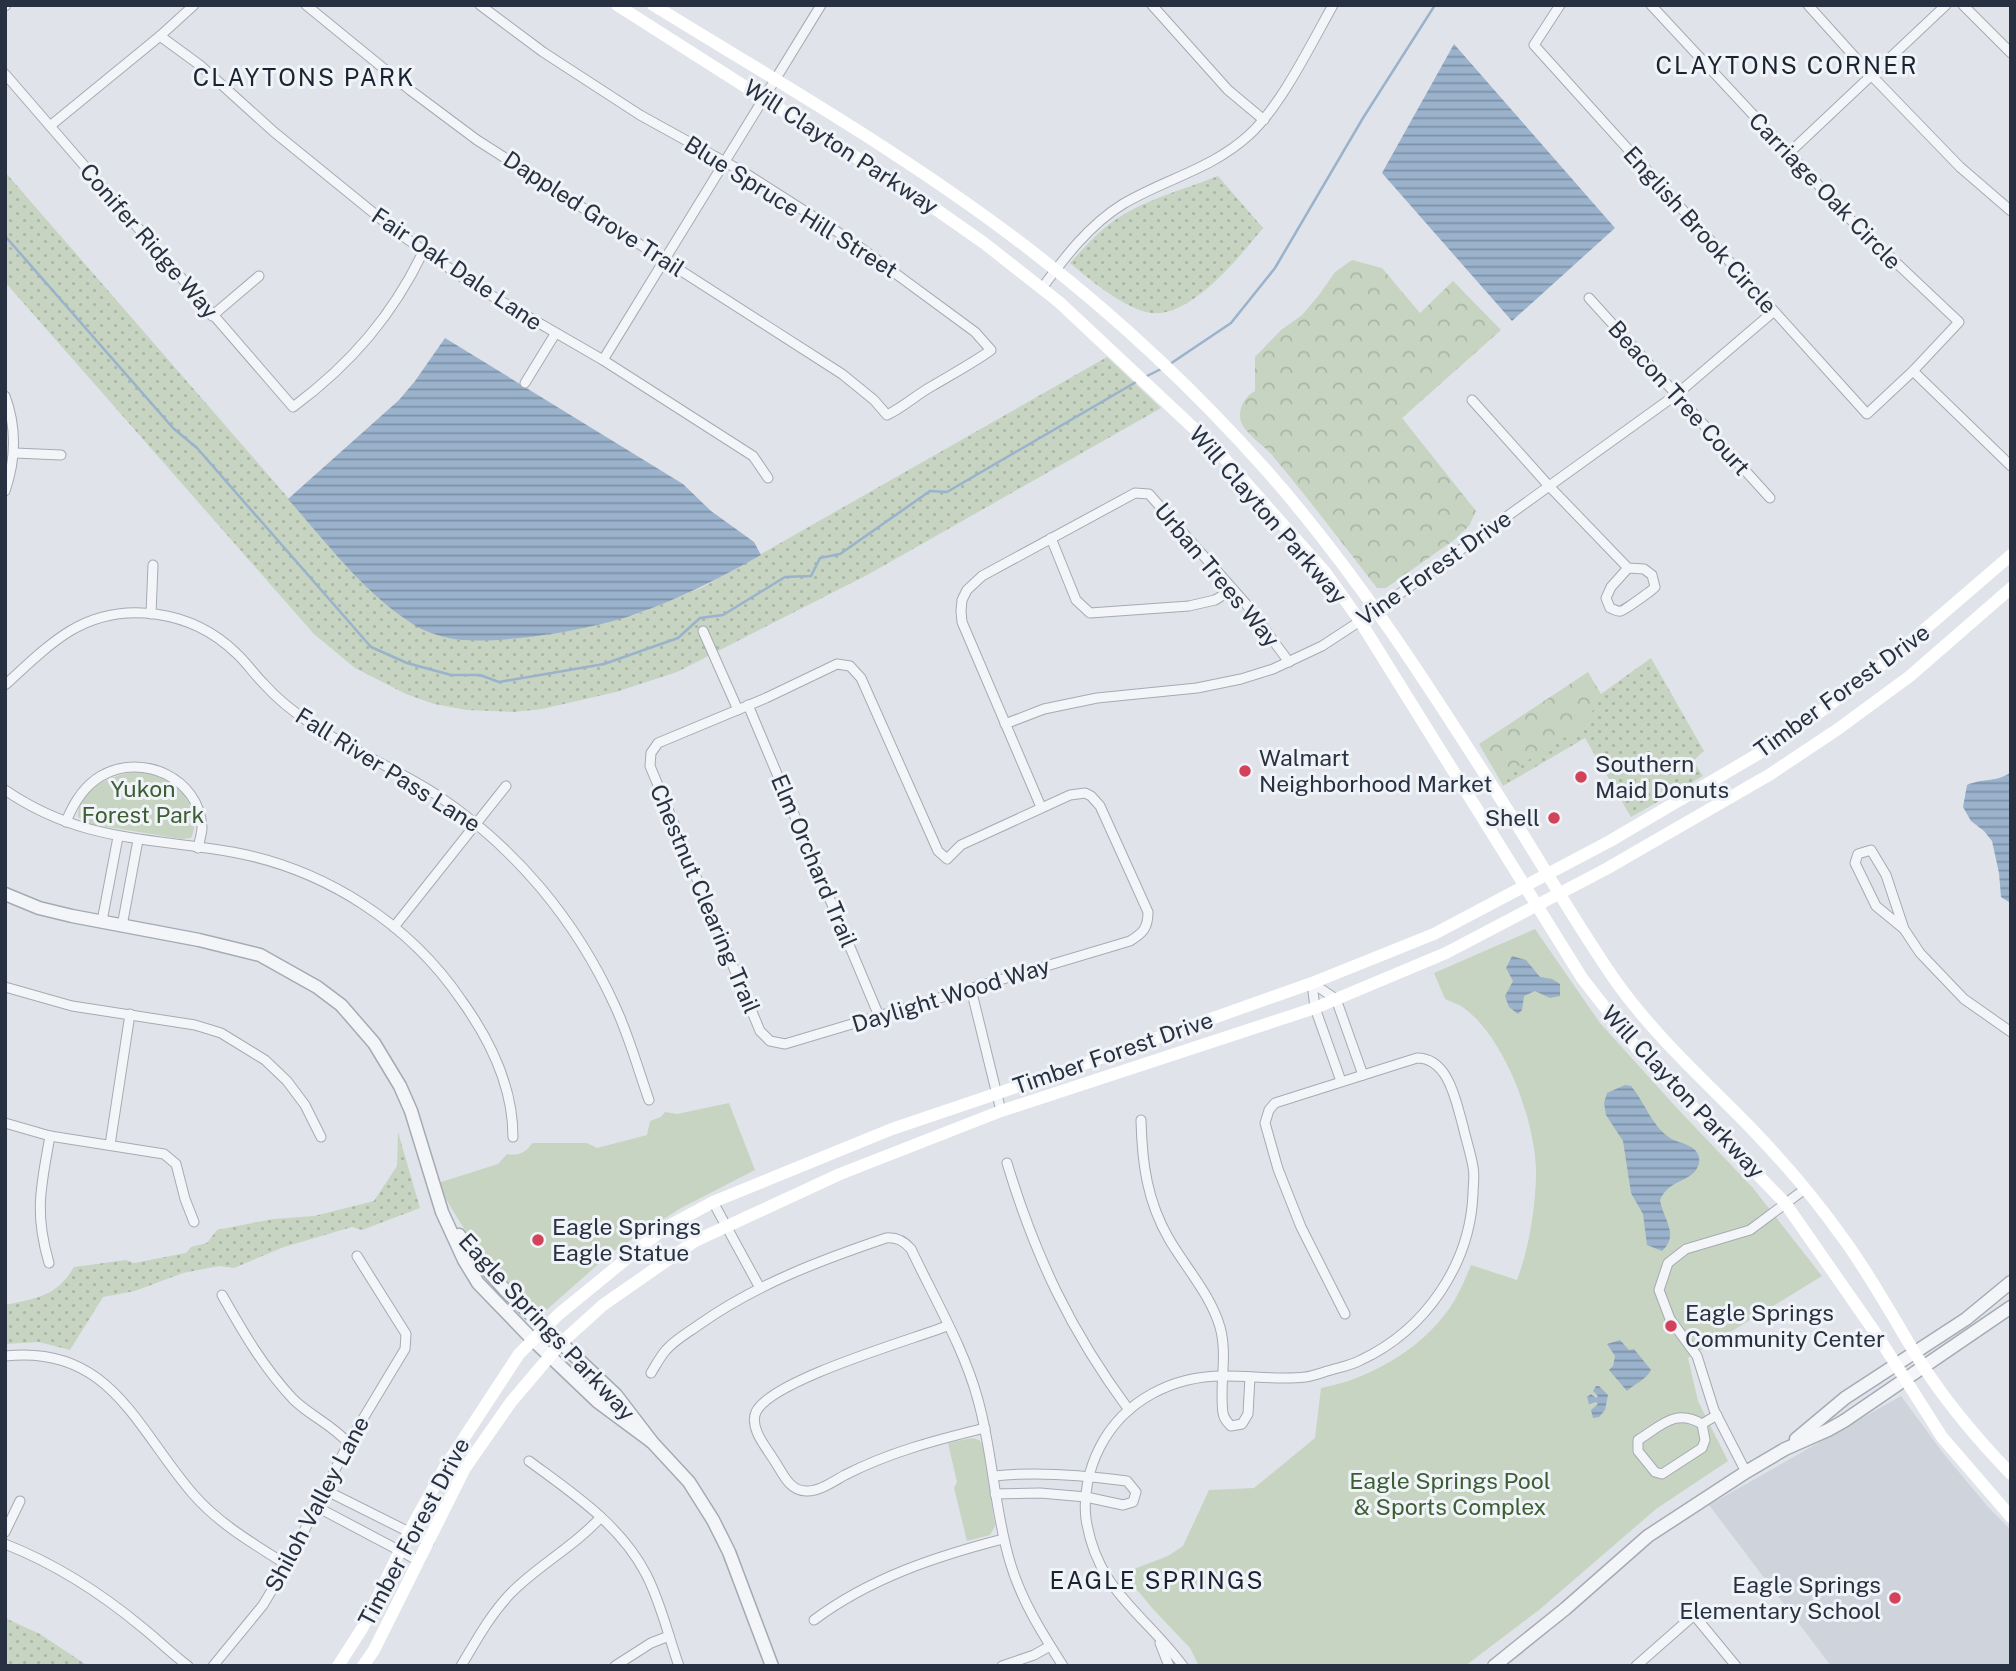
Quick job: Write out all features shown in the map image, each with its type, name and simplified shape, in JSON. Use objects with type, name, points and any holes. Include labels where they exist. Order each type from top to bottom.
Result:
[{"type":"main road","name":"Will Clayton Parkway","points":[[617,5],[897,182],[984,243],[1042,288],[1220,454],[1325,572],[1360,621],[1582,978],[1638,1050],[1785,1203],[1830,1265],[1942,1437],[2011,1517]]},
{"type":"main road","name":"Will Clayton Parkway","points":[[653,5],[908,163],[1000,228],[1055,270],[1153,355],[1237,439],[1319,533],[1377,610],[1448,715],[1601,960],[1640,1011],[1695,1073],[1779,1157],[1805,1189],[1843,1237],[1923,1366],[1968,1426],[2011,1474]]},
{"type":"main road","points":[[897,182],[908,163]]},
{"type":"main road","points":[[1220,454],[1237,439]]},
{"type":"main road","name":"Timber Forest Drive","points":[[338,1666],[363,1627],[409,1532],[445,1467],[519,1354],[599,1280],[663,1229],[713,1202],[892,1129],[1312,983],[1434,934],[1620,835],[1758,754],[1824,709],[1943,616],[2011,555]]},
{"type":"main road","name":"Timber Forest Drive","points":[[363,1666],[374,1650],[465,1468],[511,1402],[561,1343],[603,1305],[695,1241],[840,1174],[1001,1111],[1315,1008],[1446,953],[1560,895],[1683,827],[1769,775],[1910,676],[2011,589]]},
{"type":"main road","points":[[1943,616],[1959,635]]},
{"type":"street","points":[[50,126],[194,5]]},
{"type":"street","name":"Dappled Grove Trail","points":[[306,5],[410,90],[477,140],[842,374],[874,400],[887,415]]},
{"type":"street","name":"Blue Spruce Hill Street","points":[[480,5],[543,52],[640,115],[726,163],[850,240],[975,332],[991,350],[971,365],[887,415]]},
{"type":"street","points":[[603,360],[821,5]]},
{"type":"street","points":[[1152,5],[1228,90],[1264,120]]},
{"type":"street","points":[[1042,288],[1085,234],[1109,213],[1147,192],[1209,164],[1237,146],[1264,120],[1333,5]]},
{"type":"street","name":"English Brook Circle","points":[[1560,5],[1534,45],[1867,414],[1913,371]]},
{"type":"street","name":"Carriage Oak Circle","points":[[1651,5],[1851,220],[1959,322],[1913,371]]},
{"type":"street","points":[[1808,5],[1960,167],[2011,211]]},
{"type":"street","points":[[1788,155],[1946,5]]},
{"type":"street","points":[[1963,5],[2011,53]]},
{"type":"street","name":"Fair Oak Dale Lane","points":[[160,36],[201,66],[258,119],[332,180],[424,250],[475,286],[603,360],[753,456],[768,478]]},
{"type":"street","name":"Conifer Ridge Way","points":[[5,74],[293,407],[329,378],[373,334],[424,250]]},
{"type":"street","points":[[212,316],[259,276]]},
{"type":"street","name":"Beacon Tree Court","points":[[1589,298],[1770,498]]},
{"type":"street","name":"Vine Forest Drive","points":[[1005,724],[1067,704],[1130,693],[1197,688],[1241,679],[1289,662],[1322,646],[1377,610],[1677,394],[1773,312]]},
{"type":"street","points":[[524,383],[555,334]]},
{"type":"street","points":[[1913,371],[2011,466]]},
{"type":"street","points":[[5,396],[12,419],[15,453],[5,491]]},
{"type":"street","points":[[1472,400],[1628,568],[1649,571],[1652,575],[1655,587],[1652,592],[1637,599],[1622,611],[1617,611],[1610,608],[1606,597],[1628,568]]},
{"type":"street","points":[[15,453],[61,455]]},
{"type":"street","name":"Urban Trees Way","points":[[1051,538],[1135,492],[1142,492],[1155,499],[1233,589],[1289,662]]},
{"type":"street","points":[[703,631],[738,710],[837,664],[850,666],[861,678],[934,846],[947,859],[961,845],[1041,807],[966,634],[961,611],[967,590],[982,576],[1051,538],[1076,600],[1084,609],[1096,614],[1169,609],[1208,602],[1233,589]]},
{"type":"street","points":[[151,614],[153,565]]},
{"type":"street","name":"Fall River Pass Lane","points":[[5,685],[54,642],[90,622],[132,612],[193,623],[208,630],[238,654],[283,703],[312,725],[414,781],[476,823],[525,870],[579,937],[595,964],[617,1008],[649,1100]]},
{"type":"street","name":"Elm Orchard Trail","points":[[748,705],[879,1016]]},
{"type":"street","name":"Chestnut Clearing Trail","points":[[738,710],[658,743],[651,752],[650,766],[760,1031]]},
{"type":"street","points":[[66,822],[82,792],[100,776],[110,771],[137,766],[153,768],[173,778],[193,798],[202,828],[198,848]]},
{"type":"street","points":[[394,927],[506,786]]},
{"type":"street","points":[[5,790],[40,812],[118,837],[233,852],[285,866],[328,884],[361,903],[394,927],[435,966],[474,1017],[508,1093],[513,1115],[513,1137]]},
{"type":"street","name":"Daylight Wood Way","points":[[760,1031],[770,1041],[785,1044],[1130,941],[1143,933],[1148,923],[1148,912],[1100,806],[1091,796],[1077,793],[1041,807]]},
{"type":"street","points":[[102,921],[118,837]]},
{"type":"street","points":[[122,926],[138,839]]},
{"type":"street","points":[[1904,929],[1875,906],[1855,863],[1858,854],[1871,850],[1883,868],[1904,929],[1920,953],[1982,1013],[2011,1032]]},
{"type":"street","name":"Eagle Springs Parkway","points":[[5,894],[39,908],[260,955],[317,987],[341,1005],[374,1043],[400,1086],[411,1111],[442,1212],[478,1283],[598,1402],[652,1442]]},
{"type":"street","points":[[1312,983],[1336,999],[1363,1075]]},
{"type":"street","points":[[1312,983],[1315,1008],[1341,1082]]},
{"type":"street","points":[[5,987],[72,1006],[195,1025],[221,1033],[265,1060],[287,1082],[305,1105],[321,1137]]},
{"type":"street","points":[[971,989],[1001,1111]]},
{"type":"street","points":[[110,1145],[130,1014]]},
{"type":"street","points":[[1183,1666],[1124,1601],[1096,1559],[1089,1536],[1086,1497],[1089,1477],[1101,1446],[1129,1410],[1160,1389],[1181,1381],[1223,1376],[1306,1377],[1359,1361],[1404,1333],[1440,1294],[1463,1249],[1472,1216],[1474,1168],[1448,1081],[1439,1065],[1427,1058],[1417,1058],[1275,1103],[1269,1110],[1265,1123],[1278,1169],[1301,1227],[1345,1314]]},
{"type":"street","points":[[1141,1120],[1142,1154],[1149,1194],[1169,1239],[1215,1315],[1223,1345],[1223,1415],[1226,1422],[1237,1427],[1248,1414],[1250,1377]]},
{"type":"street","points":[[5,1124],[50,1136],[164,1154],[176,1164],[194,1222]]},
{"type":"street","points":[[49,1263],[41,1236],[38,1211],[50,1136]]},
{"type":"street","points":[[1007,1163],[1030,1233],[1063,1308],[1088,1352],[1129,1410]]},
{"type":"street","points":[[1746,1472],[1717,1415],[1697,1356],[1670,1319],[1660,1290],[1668,1263],[1686,1248],[1750,1230],[1805,1189]]},
{"type":"street","points":[[713,1202],[760,1288]]},
{"type":"street","name":"Eagle Springs Parkway","points":[[442,1212],[472,1253],[545,1328],[616,1395],[652,1442],[688,1482],[713,1520],[737,1572],[772,1666]]},
{"type":"street","points":[[651,1373],[674,1342],[760,1288],[843,1252],[886,1238],[900,1239],[911,1249],[973,1386],[985,1428],[1003,1539],[1020,1591],[1063,1666]]},
{"type":"street","name":"Shiloh Valley Lane","points":[[213,1666],[263,1605],[287,1565],[348,1443],[405,1349],[406,1334],[357,1256]]},
{"type":"street","points":[[1786,1449],[1845,1398],[1974,1313],[2011,1282]]},
{"type":"street","points":[[222,1295],[264,1365],[294,1399],[339,1432],[348,1443]]},
{"type":"street","points":[[1500,1664],[1648,1535],[1746,1472],[1786,1449],[1828,1430],[2011,1307]]},
{"type":"street","points":[[947,1326],[853,1358],[807,1377],[762,1404],[756,1412],[756,1431],[787,1481],[794,1488],[812,1491],[888,1455],[923,1443],[985,1428]]},
{"type":"street","points":[[5,1356],[48,1356],[85,1369],[116,1392],[194,1495],[236,1534],[287,1565]]},
{"type":"street","points":[[1702,1424],[1717,1415]]},
{"type":"street","points":[[1676,1416],[1689,1417],[1702,1424],[1705,1440],[1702,1448],[1662,1474],[1655,1472],[1638,1451],[1638,1440],[1676,1416]]},
{"type":"street","points":[[529,1461],[601,1517],[623,1540],[645,1572],[658,1600],[679,1666]]},
{"type":"street","points":[[994,1476],[1041,1473],[1127,1481],[1135,1487],[1135,1497],[1128,1505],[1086,1497],[1040,1493],[995,1494]]},
{"type":"street","points":[[325,1490],[429,1542]]},
{"type":"street","points":[[5,1532],[20,1501]]},
{"type":"street","points":[[317,1507],[419,1560]]},
{"type":"street","points":[[461,1666],[491,1617],[511,1594],[541,1566],[573,1544],[601,1517]]},
{"type":"street","points":[[814,1620],[842,1601],[909,1568],[957,1550],[1003,1539]]},
{"type":"street","points":[[5,1544],[42,1560],[81,1582],[144,1628],[188,1666]]},
{"type":"street","points":[[1636,1666],[1694,1615],[1736,1666]]},
{"type":"street","points":[[615,1666],[651,1643],[669,1636]]},
{"type":"street","points":[[1159,1638],[1169,1666]]},
{"type":"street","points":[[1002,1666],[1051,1646]]},
{"type":"shaded area","name":"Eagle Springs Elementary School","points":[[1901,1396],[1943,1453],[2011,1530],[2011,1666],[1831,1666],[1709,1505]]},
{"type":"green space","points":[[5,172],[350,569],[459,640],[502,639],[567,630],[635,615],[703,587],[1107,357],[1161,408],[869,574],[677,672],[616,692],[542,709],[514,712],[467,710],[434,704],[406,694],[355,668],[314,634],[5,282]]},
{"type":"green space","points":[[1218,176],[1263,228],[1214,282],[1183,306],[1167,312],[1142,311],[1109,293],[1070,263],[1092,239],[1129,211]]},
{"type":"green space","points":[[1352,260],[1382,268],[1420,313],[1453,281],[1501,330],[1402,418],[1476,511],[1469,526],[1454,540],[1386,588],[1377,588],[1272,455],[1253,438],[1240,418],[1244,402],[1255,391],[1255,357],[1281,330],[1302,315],[1335,272]]},
{"type":"green space","points":[[1651,658],[1704,751],[1693,761],[1703,776],[1631,817],[1585,738],[1503,786],[1497,775],[1566,730],[1601,694]]},
{"type":"green space","points":[[1588,672],[1602,698],[1580,728],[1501,777],[1497,775],[1479,744]]},
{"type":"green space","name":"Yukon Forest Park","points":[[135,772],[160,777],[181,791],[193,814],[194,830],[191,838],[182,839],[84,823],[78,816],[80,806],[90,791],[116,776]]},
{"type":"green space","name":"Eagle Springs Pool & Sports Complex","points":[[1535,929],[1600,1023],[1753,1188],[1822,1276],[1688,1358],[1698,1401],[1728,1461],[1656,1509],[1539,1610],[1465,1666],[1199,1666],[1190,1648],[1123,1573],[1168,1556],[1183,1546],[1209,1490],[1254,1488],[1315,1438],[1321,1388],[1375,1370],[1424,1337],[1449,1309],[1471,1265],[1517,1280],[1531,1229],[1536,1176],[1535,1155],[1525,1109],[1506,1061],[1493,1040],[1464,1008],[1445,999],[1434,973]]},
{"type":"green space","points":[[729,1103],[755,1170],[681,1208],[612,1252],[542,1314],[523,1298],[470,1237],[438,1183],[498,1164],[507,1154],[521,1153],[532,1143],[587,1143],[597,1148],[647,1135],[650,1121],[661,1117],[665,1112],[677,1114]]},
{"type":"green space","points":[[398,1132],[420,1208],[362,1230],[352,1227],[284,1247],[234,1268],[219,1266],[183,1273],[135,1291],[103,1297],[70,1350],[39,1342],[5,1344],[5,1305],[45,1295],[60,1285],[74,1267],[126,1260],[134,1263],[186,1253],[191,1247],[207,1243],[217,1230],[273,1219],[314,1216],[374,1201],[397,1166]]},
{"type":"green space","points":[[972,1438],[983,1444],[995,1526],[990,1535],[967,1541],[954,1488],[957,1482],[948,1443]]},
{"type":"green space","points":[[5,1618],[40,1634],[88,1666],[5,1666]]},
{"type":"water","points":[[1454,44],[1615,228],[1512,321],[1382,173]]},
{"type":"water","points":[[445,338],[683,484],[711,511],[754,542],[761,555],[700,587],[652,608],[617,620],[550,634],[503,639],[457,639],[426,631],[397,613],[363,584],[288,499],[399,400]]},
{"type":"water","points":[[2011,772],[2009,902],[2001,897],[1992,841],[1971,821],[1963,807],[1967,785],[2000,778]]},
{"type":"water","points":[[1512,956],[1526,960],[1540,977],[1560,984],[1560,996],[1550,998],[1535,991],[1524,996],[1522,1010],[1518,1014],[1509,1007],[1505,996],[1513,981],[1506,968]]},
{"type":"water","points":[[1625,1085],[1631,1086],[1663,1133],[1692,1148],[1699,1157],[1696,1170],[1668,1189],[1660,1200],[1670,1233],[1670,1239],[1662,1251],[1647,1245],[1643,1214],[1631,1193],[1623,1141],[1606,1115],[1604,1103],[1607,1093]]},
{"type":"water","points":[[1620,1340],[1629,1350],[1634,1349],[1651,1370],[1627,1391],[1609,1370],[1613,1366],[1615,1356],[1607,1344]]},
{"type":"water","points":[[1596,1386],[1608,1395],[1605,1410],[1599,1417],[1593,1418],[1591,1410],[1598,1404],[1589,1404],[1587,1397],[1591,1394],[1596,1398],[1598,1396],[1593,1391]]},
{"type":"waterway","points":[[1170,364],[1231,323],[1275,268],[1363,118],[1435,5]]},
{"type":"waterway","points":[[5,236],[173,428],[197,448],[371,647],[407,663],[451,675],[480,675],[499,682],[604,664],[678,638],[700,618],[723,615],[785,577],[811,576],[820,558],[840,554],[930,491],[947,492],[1136,382]]},
{"type":"waterway","points":[[1145,377],[1161,369]]},
{"type":"place","name":"Walmart Neighborhood Market","points":[[1245,771]]},
{"type":"place","name":"Southern Maid Donuts","points":[[1581,777]]},
{"type":"place","name":"Shell","points":[[1554,818]]},
{"type":"place","name":"Eagle Springs Eagle Statue","points":[[538,1240]]},
{"type":"place","name":"Eagle Springs Community Center","points":[[1671,1326]]},
{"type":"place","name":"Eagle Springs Elementary School","points":[[1895,1598]]},
{"type":"district","name":"CLAYTONS CORNER","points":[[1787,66]]},
{"type":"district","name":"CLAYTONS PARK","points":[[304,78]]},
{"type":"district","name":"EAGLE SPRINGS","points":[[1157,1581]]}]
